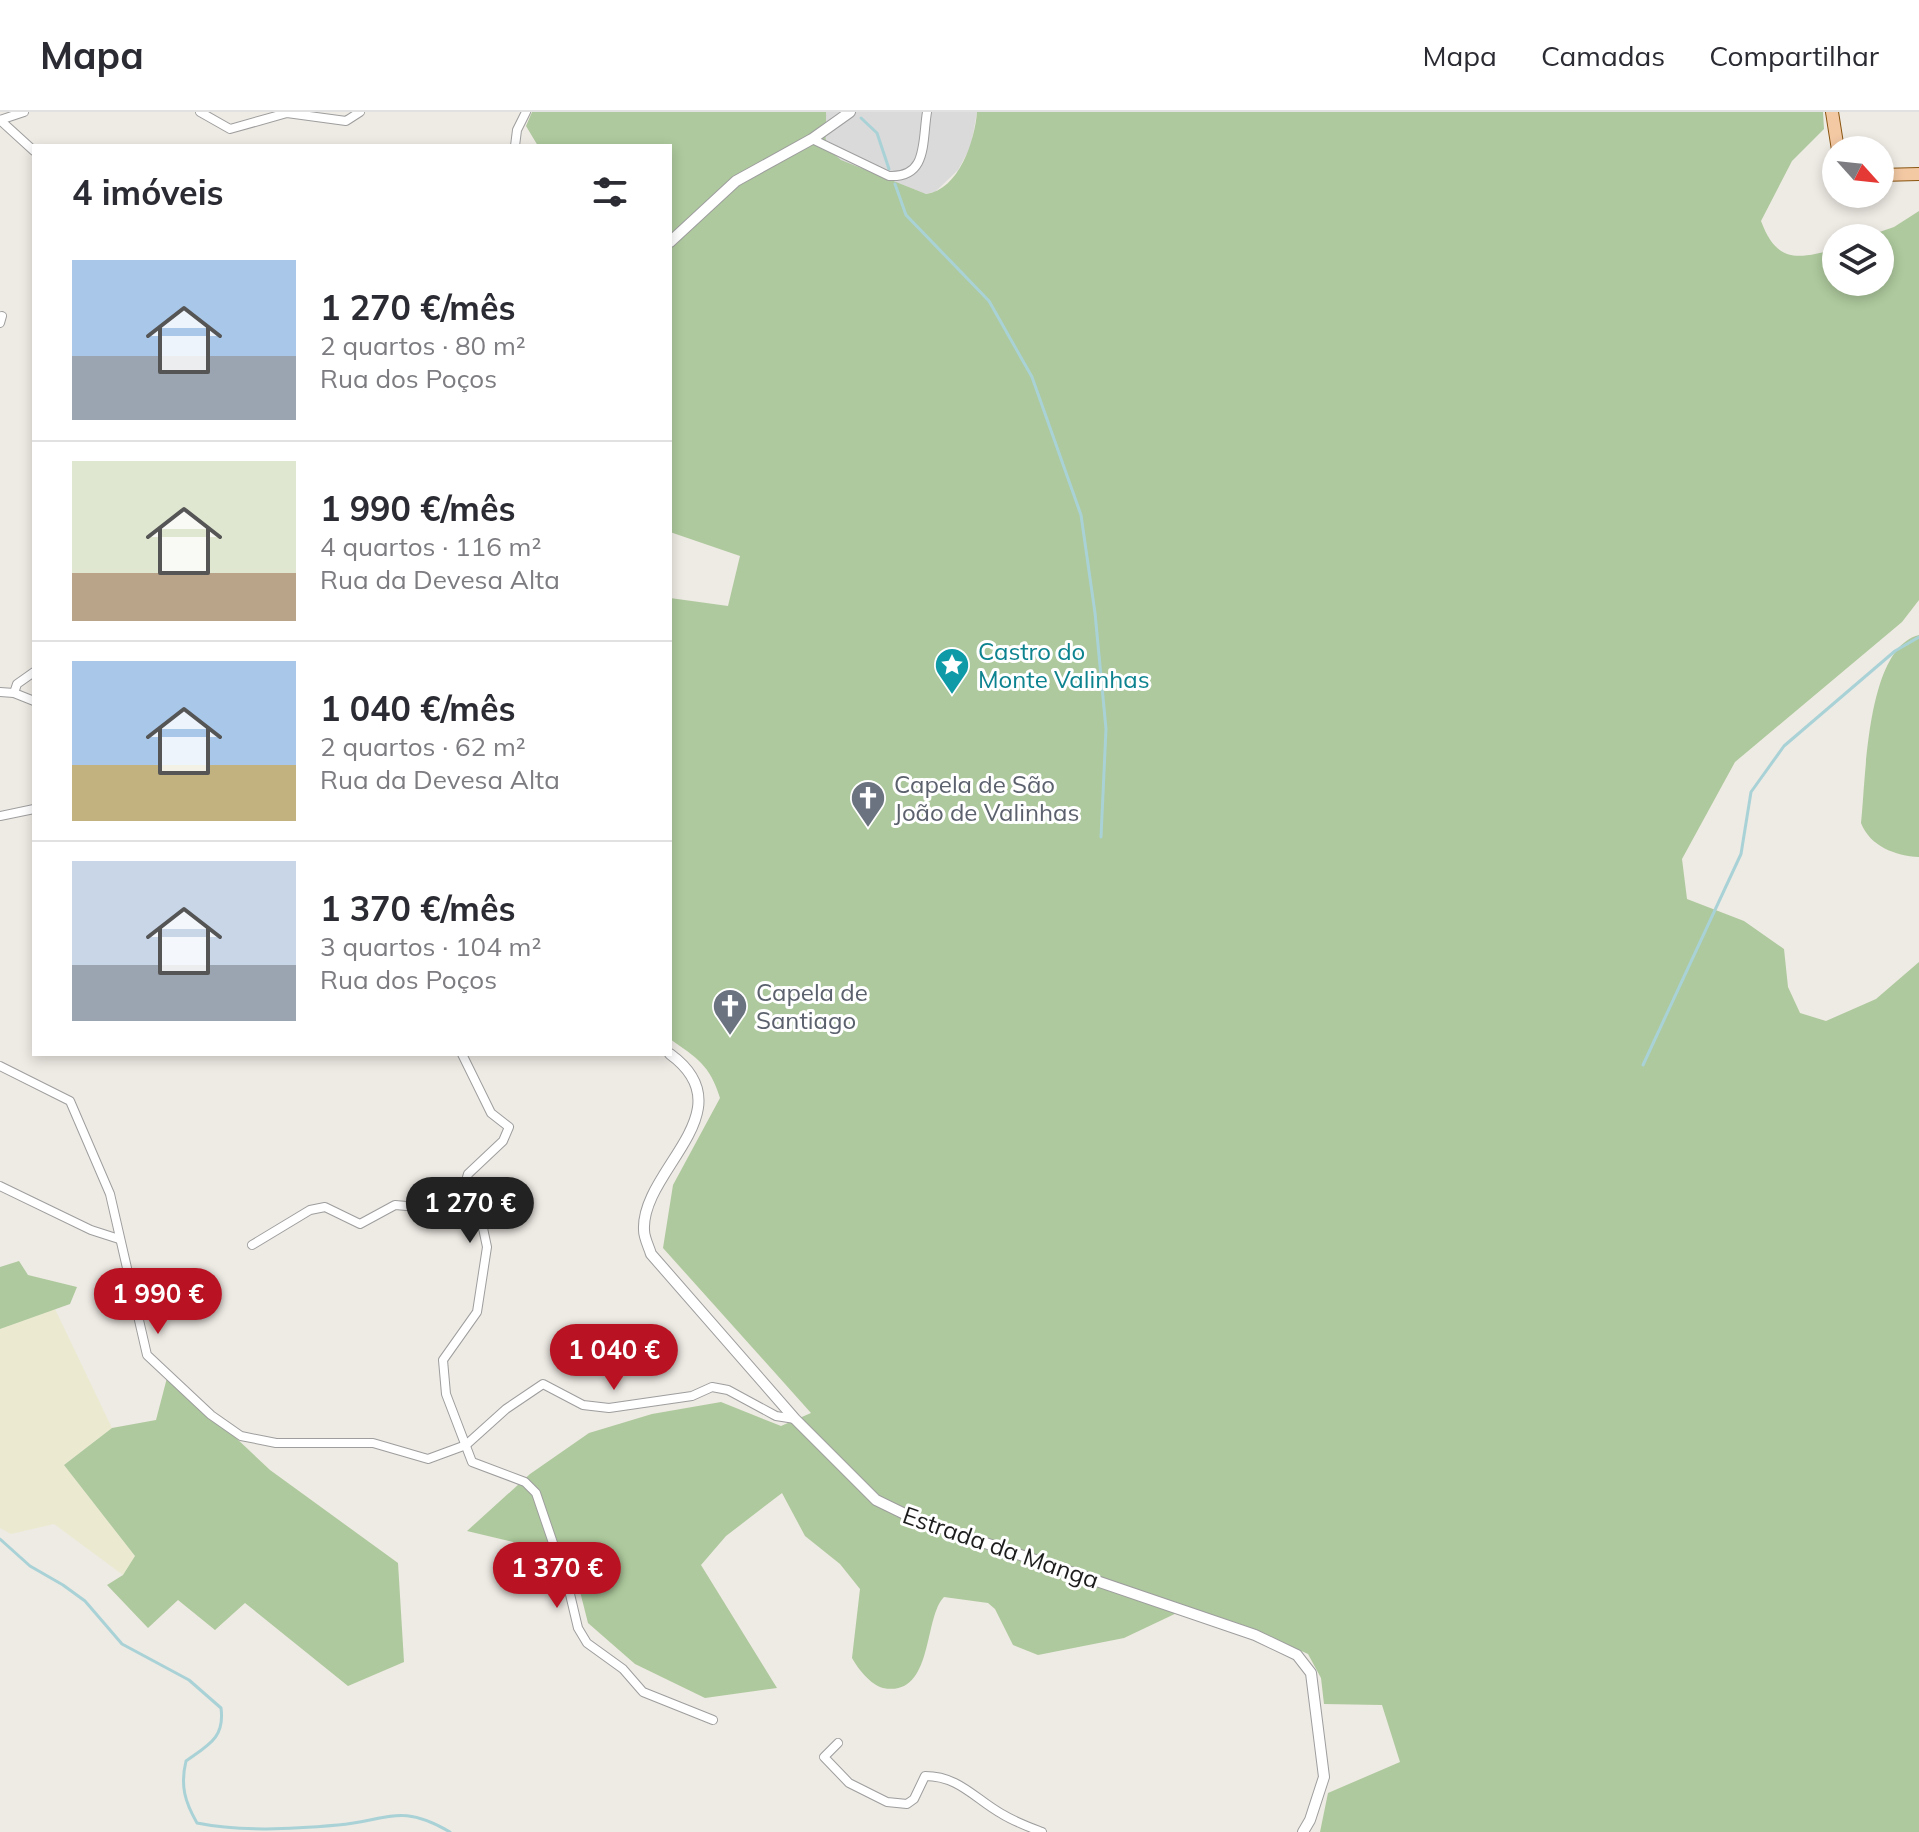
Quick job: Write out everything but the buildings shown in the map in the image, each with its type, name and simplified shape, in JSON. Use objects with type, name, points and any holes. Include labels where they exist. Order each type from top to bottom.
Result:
[{"type":"main road","points":[[1832,112],[1834,136]]},
{"type":"main road","points":[[1894,175],[1919,174]]},
{"type":"street","points":[[24,112],[0,120],[32,149]]},
{"type":"street","points":[[200,112],[230,129],[287,113],[346,121],[360,112]]},
{"type":"street","points":[[515,144],[517,130],[526,112]]},
{"type":"street","points":[[672,240],[736,181],[812,139],[850,112]]},
{"type":"street","points":[[812,139],[889,176],[900,177],[918,166],[927,112]]},
{"type":"street","points":[[14,693],[17,684],[32,673]]},
{"type":"street","points":[[0,692],[14,693],[32,700]]},
{"type":"street","points":[[0,816],[32,809]]},
{"type":"street","points":[[462,1194],[468,1174],[503,1141],[509,1127],[491,1113],[463,1056]]},
{"type":"street","name":"Estrada da Manga","points":[[672,1056],[696,1079],[696,1120],[649,1206],[644,1230],[651,1254],[795,1419],[876,1500],[915,1519],[1255,1635],[1297,1655],[1311,1673],[1324,1777],[1303,1832]]},
{"type":"street","points":[[0,1066],[70,1101],[110,1194],[147,1355],[211,1415],[241,1436],[276,1443],[373,1443],[428,1459],[466,1445],[506,1409],[543,1384],[583,1405],[609,1408],[692,1396],[712,1387],[728,1390],[776,1416],[795,1419]]},
{"type":"street","points":[[0,1186],[91,1230],[119,1239]]},
{"type":"street","points":[[252,1245],[310,1210],[325,1207],[360,1224],[395,1205],[441,1209],[447,1197],[462,1194]]},
{"type":"street","points":[[462,1194],[480,1214],[487,1247],[477,1312],[443,1360],[446,1394],[472,1462],[525,1482],[536,1493],[569,1590],[578,1628],[587,1643],[623,1669],[643,1692],[713,1720]]},
{"type":"street","points":[[838,1743],[824,1757],[849,1783],[887,1802],[907,1804],[914,1799],[925,1776],[941,1776],[960,1784],[1001,1813],[1042,1832]]},
{"type":"shaded area","points":[[826,112],[977,112],[971,146],[958,170],[935,192],[925,194],[840,160],[832,153],[824,137]]},
{"type":"green space","points":[[532,112],[826,112],[827,143],[841,160],[926,194],[938,190],[956,174],[969,149],[977,112],[1823,112],[1824,129],[1792,161],[1761,221],[1774,245],[1782,251],[1800,256],[1822,252],[1822,296],[1894,296],[1894,227],[1919,211],[1919,600],[1902,622],[1735,762],[1682,859],[1687,899],[1744,921],[1784,949],[1788,987],[1800,1013],[1826,1021],[1876,999],[1919,962],[1919,1832],[1320,1832],[1328,1793],[1400,1762],[1382,1705],[1324,1704],[1321,1678],[1308,1654],[1246,1626],[986,1541],[1181,1611],[1124,1638],[1038,1655],[1013,1645],[995,1609],[988,1603],[944,1597],[937,1607],[925,1654],[911,1681],[899,1688],[883,1688],[865,1676],[852,1658],[860,1589],[840,1564],[805,1536],[782,1493],[726,1536],[701,1565],[777,1688],[705,1698],[635,1664],[588,1623],[571,1556],[467,1531],[530,1474],[589,1433],[652,1414],[721,1402],[781,1426],[811,1413],[663,1248],[673,1185],[720,1098],[712,1078],[701,1063],[672,1040],[672,598],[728,606],[740,556],[672,533],[672,144],[537,144],[526,126]]},
{"type":"green space","points":[[1919,635],[1919,857],[1901,854],[1877,844],[1861,823],[1872,717],[1879,688],[1888,664],[1901,645]]},
{"type":"green space","points":[[19,1261],[28,1275],[77,1287],[70,1304],[0,1329],[0,1267]]},
{"type":"green space","points":[[55,1309],[112,1428],[64,1465],[135,1556],[123,1575],[54,1524],[11,1534],[0,1528],[0,1329]]},
{"type":"green space","points":[[168,1374],[270,1470],[398,1563],[404,1662],[348,1686],[245,1603],[215,1630],[178,1600],[148,1628],[107,1585],[123,1575],[135,1556],[64,1465],[112,1428],[156,1420]]},
{"type":"waterway","points":[[861,118],[877,133],[889,169]]},
{"type":"waterway","points":[[895,184],[906,215],[989,301],[1032,377],[1081,515],[1095,613],[1106,729],[1101,837]]},
{"type":"waterway","points":[[1643,1065],[1741,854],[1751,792],[1784,746],[1895,651],[1919,637]]},
{"type":"waterway","points":[[0,1539],[30,1566],[85,1601],[122,1644],[189,1680],[221,1708],[222,1718],[217,1734],[186,1761],[185,1794],[197,1823],[231,1828],[285,1828],[406,1816],[433,1823],[450,1832]]},
{"type":"place","name":"Castro do Monte Valinhas","points":[[952,696]]},
{"type":"place","name":"Capela de São João de Valinhas","points":[[868,829]]},
{"type":"place","name":"Capela de Santiago","points":[[730,1037]]}]
